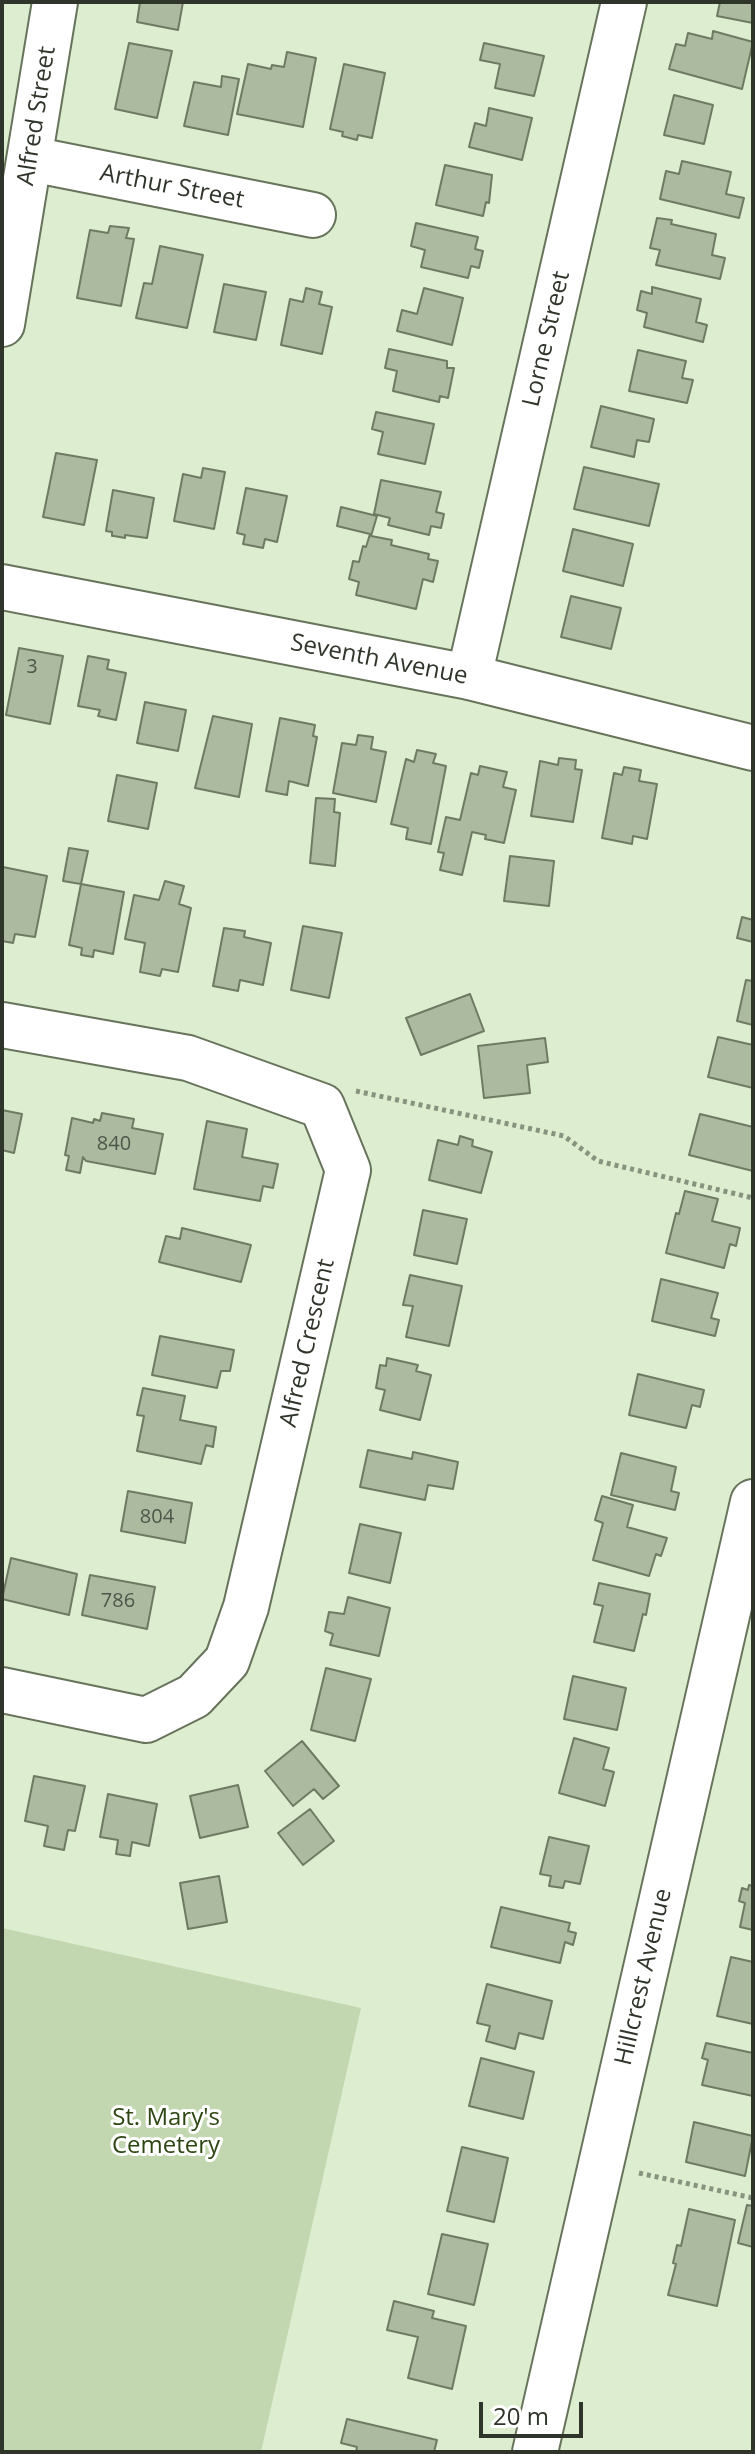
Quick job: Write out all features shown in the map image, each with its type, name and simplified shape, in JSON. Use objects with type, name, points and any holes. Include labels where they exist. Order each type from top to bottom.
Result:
[{"type":"street","name":"Alfred Street","points":[[2,324],[55,2]]},
{"type":"street","name":"Lorne Street","points":[[469,677],[624,2]]},
{"type":"street","name":"Arthur Street","points":[[31,159],[313,215]]},
{"type":"street","name":"Seventh Avenue","points":[[2,587],[469,677],[753,748]]},
{"type":"street","points":[[2,1025],[188,1058],[322,1106]]},
{"type":"street","name":"Alfred Crescent","points":[[2,1690],[146,1720],[194,1696],[227,1661],[246,1607],[348,1170],[322,1106]]},
{"type":"street","name":"Hillcrest Avenue","points":[[535,2452],[753,1502]]},
{"type":"path","points":[[322,1106],[357,1091],[564,1136],[598,1161],[753,1198]]},
{"type":"path","points":[[601,2165],[753,2198]]},
{"type":"green space","name":"St. Mary's Cemetery","points":[[2,1928],[361,2008],[261,2452],[2,2452]]},
{"type":"building","points":[[140,2],[183,2],[178,30],[137,22]]},
{"type":"building","points":[[720,2],[753,2],[753,23],[717,16]]},
{"type":"building","points":[[713,31],[753,42],[742,89],[669,69],[676,44],[685,46],[688,33],[712,39]]},
{"type":"building","points":[[129,43],[172,51],[157,118],[115,109]]},
{"type":"building","points":[[484,43],[544,56],[534,96],[495,88],[500,64],[480,60]]},
{"type":"building","points":[[287,52],[316,58],[303,127],[237,114],[248,64],[271,69],[272,65],[284,67]]},
{"type":"building","points":[[344,64],[385,73],[372,138],[358,135],[357,140],[330,129]]},
{"type":"building","points":[[222,76],[239,79],[228,135],[184,126],[194,82],[221,87]]},
{"type":"building","points":[[674,95],[713,105],[704,144],[664,135]]},
{"type":"building","points":[[489,108],[532,118],[522,160],[469,147],[475,123],[486,126]]},
{"type":"building","points":[[682,161],[731,172],[726,194],[744,198],[739,218],[660,199],[666,171],[679,174]]},
{"type":"building","points":[[445,165],[492,175],[489,203],[486,202],[483,216],[436,205]]},
{"type":"building","points":[[657,218],[716,234],[712,255],[725,258],[720,279],[656,265],[660,250],[650,248]]},
{"type":"building","points":[[416,223],[478,237],[475,249],[483,251],[479,268],[471,266],[468,278],[421,267],[425,250],[411,246]]},
{"type":"building","points":[[110,226],[129,228],[126,238],[134,239],[121,306],[77,298],[90,230],[108,233]]},
{"type":"building","points":[[160,246],[203,255],[187,328],[136,318],[144,283],[152,284]]},
{"type":"building","points":[[224,284],[266,292],[256,340],[214,332]]},
{"type":"building","points":[[652,287],[701,299],[696,322],[707,325],[703,342],[644,327],[647,313],[637,310],[641,291],[652,294]]},
{"type":"building","points":[[306,288],[322,292],[319,304],[332,307],[322,354],[281,345],[290,299],[303,302]]},
{"type":"building","points":[[424,288],[463,298],[452,345],[397,331],[402,310],[417,314]]},
{"type":"building","points":[[389,349],[447,361],[447,368],[454,368],[448,398],[440,396],[439,402],[393,391],[397,371],[385,368]]},
{"type":"building","points":[[638,350],[686,361],[682,378],[693,380],[687,403],[629,391]]},
{"type":"building","points":[[601,406],[654,419],[649,442],[637,440],[634,457],[591,447]]},
{"type":"building","points":[[376,412],[434,424],[425,464],[378,454],[383,432],[372,429]]},
{"type":"building","points":[[56,453],[97,460],[84,525],[43,517]]},
{"type":"building","points":[[584,467],[659,484],[649,526],[574,509]]},
{"type":"building","points":[[203,468],[225,472],[214,529],[174,521],[183,474],[201,478]]},
{"type":"building","points":[[381,480],[441,492],[436,512],[444,514],[441,528],[431,526],[429,535],[388,525],[390,518],[374,514]]},
{"type":"building","points":[[246,488],[287,496],[277,542],[265,539],[263,548],[243,544],[245,535],[237,533]]},
{"type":"building","points":[[113,490],[154,498],[147,538],[112,536],[112,532],[106,531]]},
{"type":"building","points":[[341,507],[377,516],[371,536],[392,540],[391,545],[429,554],[428,559],[438,561],[433,582],[423,579],[416,609],[356,595],[359,582],[349,579],[353,561],[359,562],[370,534],[337,526]]},
{"type":"building","points":[[573,529],[633,544],[623,586],[563,571]]},
{"type":"building","points":[[571,596],[621,608],[611,649],[561,637]]},
{"type":"building","points":[[19,648],[63,656],[50,724],[6,715]]},
{"type":"building","points":[[88,656],[109,660],[107,669],[126,673],[116,720],[98,716],[100,710],[78,706]]},
{"type":"building","points":[[145,702],[186,710],[178,751],[137,743]]},
{"type":"building","points":[[213,716],[252,724],[239,797],[195,788]]},
{"type":"building","points":[[280,718],[315,725],[313,736],[317,737],[308,786],[289,781],[287,795],[266,791]]},
{"type":"building","points":[[358,735],[373,737],[371,749],[386,752],[376,802],[333,793],[342,743],[356,745]]},
{"type":"building","points":[[417,750],[436,754],[433,763],[446,766],[431,844],[406,839],[408,828],[391,824],[406,759],[414,762]]},
{"type":"building","points":[[559,758],[576,760],[575,769],[582,770],[573,822],[531,816],[540,761],[558,765]]},
{"type":"building","points":[[480,766],[507,772],[503,787],[516,790],[504,843],[472,832],[462,875],[440,870],[444,853],[438,852],[446,817],[460,820],[471,773],[478,775]]},
{"type":"building","points":[[624,767],[641,770],[639,781],[657,784],[647,839],[633,836],[632,844],[602,838],[614,773],[622,775]]},
{"type":"building","points":[[117,775],[157,783],[148,829],[108,821]]},
{"type":"building","points":[[316,798],[335,799],[334,812],[340,813],[335,866],[310,863]]},
{"type":"building","points":[[69,848],[88,851],[81,884],[63,881]]},
{"type":"building","points":[[510,856],[554,861],[549,906],[504,901]]},
{"type":"building","points":[[3,867],[47,876],[35,937],[15,934],[13,943],[2,941]]},
{"type":"building","points":[[165,881],[184,886],[179,904],[191,908],[178,972],[162,969],[160,976],[140,972],[145,943],[125,939],[134,895],[159,900]]},
{"type":"building","points":[[81,884],[124,892],[113,954],[94,950],[93,957],[81,955],[82,948],[69,945]]},
{"type":"building","points":[[742,917],[753,920],[753,942],[737,938]]},
{"type":"building","points":[[303,926],[342,933],[329,998],[291,990]]},
{"type":"building","points":[[224,928],[245,931],[244,937],[271,943],[263,985],[240,980],[238,991],[213,986]]},
{"type":"building","points":[[746,980],[753,981],[753,1025],[737,1021]]},
{"type":"building","points":[[470,994],[484,1031],[421,1055],[406,1018]]},
{"type":"building","points":[[718,1037],[753,1045],[753,1088],[708,1077]]},
{"type":"building","points":[[545,1038],[548,1062],[527,1065],[530,1093],[484,1098],[478,1046]]},
{"type":"building","points":[[2,1110],[22,1114],[14,1153],[2,1150]]},
{"type":"building","points":[[102,1113],[134,1119],[132,1128],[163,1134],[155,1174],[86,1161],[83,1157],[80,1173],[66,1170],[69,1156],[65,1155],[72,1118],[93,1123],[94,1119],[100,1121]]},
{"type":"building","points":[[700,1114],[753,1127],[753,1171],[689,1155]]},
{"type":"building","points":[[207,1121],[247,1129],[242,1157],[278,1164],[273,1188],[263,1186],[260,1201],[194,1189]]},
{"type":"building","points":[[460,1136],[473,1140],[472,1146],[492,1152],[481,1193],[429,1180],[438,1140],[458,1145]]},
{"type":"building","points":[[685,1191],[718,1199],[712,1221],[740,1228],[736,1246],[730,1244],[724,1268],[666,1253]]},
{"type":"building","points":[[423,1210],[467,1219],[457,1264],[414,1255]]},
{"type":"building","points":[[182,1228],[251,1245],[241,1282],[159,1262],[166,1236],[180,1239]]},
{"type":"building","points":[[410,1275],[462,1286],[449,1346],[406,1337],[413,1306],[403,1305]]},
{"type":"building","points":[[661,1279],[718,1293],[711,1318],[719,1320],[715,1336],[652,1321]]},
{"type":"building","points":[[160,1336],[234,1350],[230,1371],[221,1371],[217,1388],[152,1375]]},
{"type":"building","points":[[387,1358],[418,1365],[416,1371],[431,1375],[420,1420],[380,1410],[385,1390],[376,1388],[380,1365],[386,1366]]},
{"type":"building","points":[[638,1374],[704,1390],[700,1407],[692,1405],[686,1428],[629,1415]]},
{"type":"building","points":[[143,1388],[185,1396],[180,1420],[216,1427],[213,1447],[206,1445],[201,1464],[137,1451],[144,1416],[137,1415]]},
{"type":"building","points":[[368,1450],[412,1459],[413,1452],[458,1462],[453,1489],[428,1485],[425,1500],[360,1487]]},
{"type":"building","points":[[621,1453],[676,1467],[671,1491],[679,1493],[675,1510],[611,1495]]},
{"type":"building","points":[[128,1491],[192,1503],[185,1543],[121,1531]]},
{"type":"building","points":[[602,1496],[633,1505],[627,1527],[667,1538],[661,1556],[656,1554],[649,1576],[593,1560],[603,1523],[595,1520]]},
{"type":"building","points":[[360,1524],[401,1533],[390,1583],[349,1573]]},
{"type":"building","points":[[11,1558],[77,1574],[69,1615],[2,1599]]},
{"type":"building","points":[[90,1575],[155,1587],[147,1629],[82,1615]]},
{"type":"building","points":[[599,1583],[650,1594],[634,1651],[594,1642],[603,1606],[594,1604]]},
{"type":"building","points":[[348,1597],[390,1608],[379,1656],[330,1645],[333,1634],[325,1631],[329,1612],[344,1614]]},
{"type":"building","points":[[326,1668],[371,1679],[355,1741],[311,1730]]},
{"type":"building","points":[[573,1676],[626,1688],[617,1730],[564,1719]]},
{"type":"building","points":[[574,1738],[609,1748],[603,1769],[614,1772],[605,1806],[559,1793]]},
{"type":"building","points":[[302,1741],[339,1786],[323,1799],[314,1789],[293,1806],[265,1771]]},
{"type":"building","points":[[34,1776],[85,1786],[75,1831],[68,1830],[64,1850],[44,1846],[48,1826],[25,1821]]},
{"type":"building","points":[[238,1785],[248,1827],[200,1838],[190,1796]]},
{"type":"building","points":[[108,1794],[157,1804],[149,1846],[132,1842],[130,1856],[116,1854],[118,1840],[100,1837]]},
{"type":"building","points":[[310,1809],[334,1841],[303,1865],[278,1833]]},
{"type":"building","points":[[549,1837],[589,1846],[580,1884],[565,1881],[563,1888],[549,1886],[551,1876],[540,1874]]},
{"type":"building","points":[[219,1876],[227,1922],[188,1929],[180,1883]]},
{"type":"building","points":[[749,1885],[753,1886],[753,1930],[740,1927],[745,1903],[739,1901],[742,1888],[748,1890]]},
{"type":"building","points":[[501,1907],[570,1923],[568,1931],[576,1933],[573,1945],[565,1942],[560,1963],[491,1947]]},
{"type":"building","points":[[731,1957],[753,1962],[753,2024],[717,2016]]},
{"type":"building","points":[[487,1984],[552,2001],[543,2039],[519,2033],[515,2049],[486,2041],[490,2026],[477,2023]]},
{"type":"building","points":[[706,2043],[753,2053],[753,2096],[702,2085],[708,2060],[702,2058]]},
{"type":"building","points":[[481,2058],[534,2072],[523,2119],[469,2106]]},
{"type":"building","points":[[694,2122],[753,2136],[745,2176],[686,2162]]},
{"type":"building","points":[[462,2147],[508,2158],[494,2222],[447,2211]]},
{"type":"building","points":[[747,2205],[753,2206],[753,2247],[738,2243]]},
{"type":"building","points":[[689,2209],[735,2220],[717,2306],[668,2295],[677,2245],[681,2246]]},
{"type":"building","points":[[442,2234],[488,2244],[474,2305],[428,2294]]},
{"type":"building","points":[[394,2301],[434,2311],[432,2318],[466,2326],[452,2389],[408,2378],[418,2337],[387,2330]]},
{"type":"building","points":[[347,2419],[437,2440],[434,2452],[356,2452],[357,2447],[341,2443]]}]
